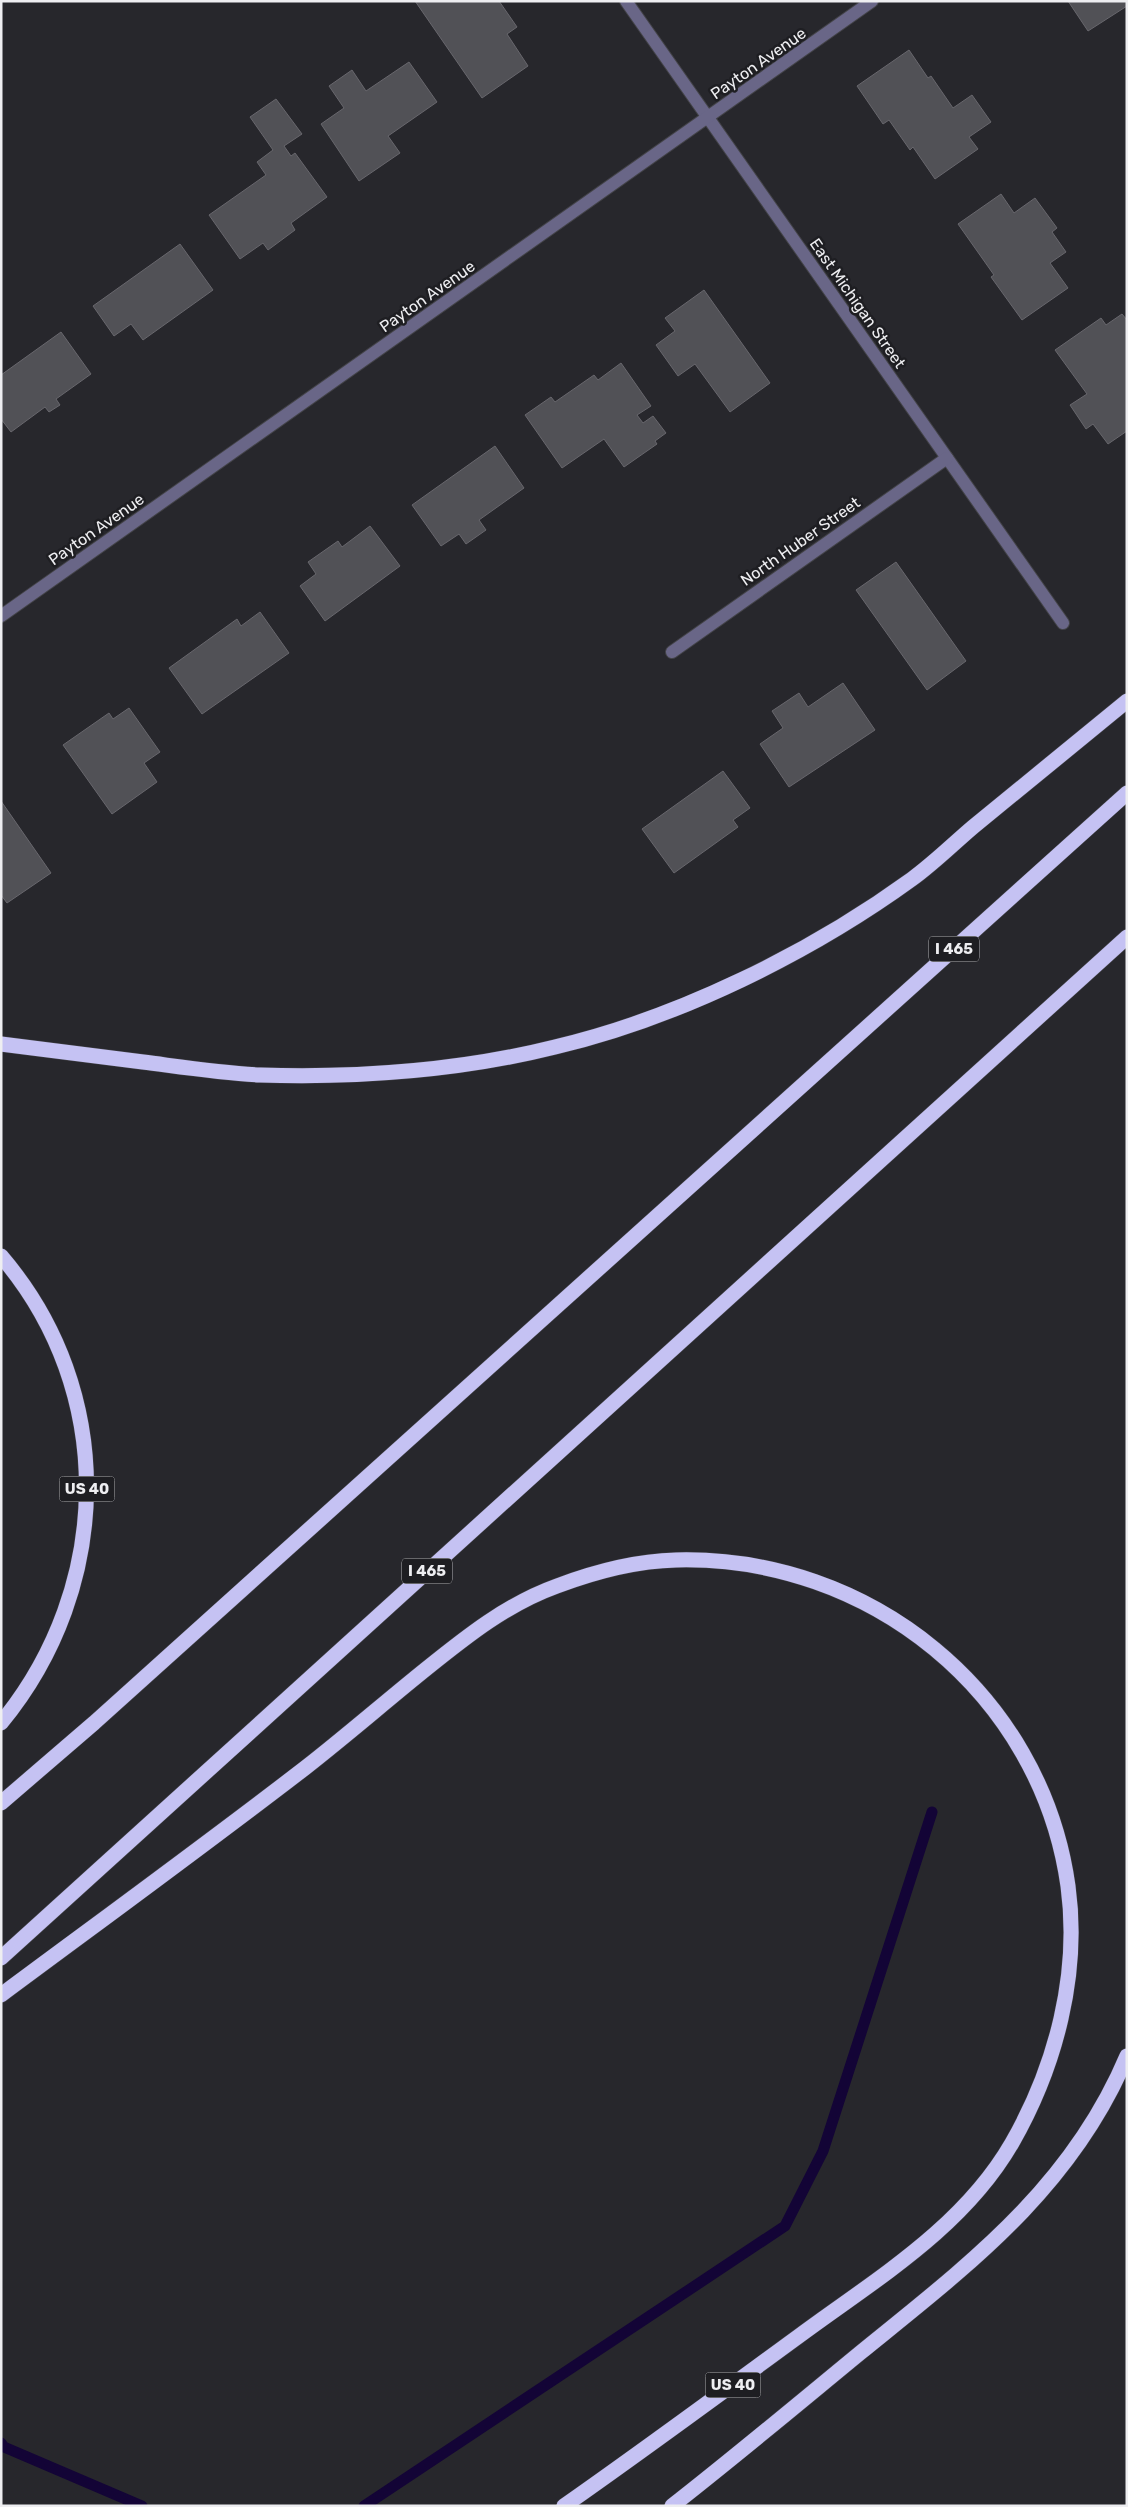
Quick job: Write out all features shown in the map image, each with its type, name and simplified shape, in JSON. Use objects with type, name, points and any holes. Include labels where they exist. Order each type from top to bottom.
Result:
[{"type":"highway","points":[[1,1044],[256,1075],[348,1076],[491,1060],[550,1049],[592,1037],[643,1020],[742,979],[815,942],[859,915],[914,877],[1127,701]]},
{"type":"highway","name":"I 465","points":[[1,1803],[94,1723],[1127,793]]},
{"type":"highway","name":"I 465","points":[[1,1958],[1127,937]]},
{"type":"highway","name":"US 40","points":[[1,1256],[29,1293],[47,1322],[70,1376],[83,1435],[87,1488],[83,1539],[66,1612],[53,1644],[37,1672],[1,1723]]},
{"type":"highway","name":"US 40","points":[[1,1995],[306,1767],[468,1635],[490,1619],[540,1592],[621,1568],[670,1560],[695,1560],[768,1569],[806,1579],[847,1594],[897,1621],[950,1660],[974,1684],[1006,1725],[1035,1777],[1063,1859],[1070,1906],[1071,1957],[1064,2004],[1053,2049],[1024,2122],[994,2171],[973,2197],[930,2239],[673,2430],[564,2506]]},
{"type":"highway","points":[[672,2506],[965,2268],[1031,2205],[1048,2186],[1081,2139],[1127,2056]]},
{"type":"street","name":"East Michigan Street","points":[[626,1],[1063,623]]},
{"type":"street","name":"Payton Avenue","points":[[1,616],[872,1]]},
{"type":"street","name":"North Huber Street","points":[[672,652],[946,458]]},
{"type":"building","points":[[415,1],[499,1],[517,27],[507,34],[528,66],[482,98]]},
{"type":"building","points":[[1068,1],[1127,1],[1127,6],[1088,31]]},
{"type":"building","points":[[909,50],[928,78],[931,76],[953,108],[972,95],[991,122],[969,137],[978,149],[935,179],[913,147],[910,150],[889,120],[883,124],[857,86]]},
{"type":"building","points":[[409,62],[437,102],[388,136],[400,153],[359,181],[321,124],[344,108],[329,86],[352,70],[366,91]]},
{"type":"building","points":[[276,99],[302,134],[284,146],[291,156],[295,153],[327,197],[291,223],[295,230],[268,250],[263,243],[240,259],[209,215],[266,175],[257,162],[273,150],[250,117]]},
{"type":"building","points":[[1001,194],[1014,213],[1035,198],[1057,228],[1052,232],[1066,252],[1050,263],[1068,288],[1022,320],[991,277],[994,275],[958,224]]},
{"type":"building","points":[[180,244],[213,290],[143,340],[131,324],[114,336],[93,306]]},
{"type":"building","points":[[704,290],[770,383],[730,412],[695,364],[678,376],[656,345],[675,331],[665,318]]},
{"type":"building","points":[[1122,314],[1127,320],[1127,431],[1108,444],[1093,424],[1086,429],[1070,405],[1087,394],[1055,350],[1101,318],[1106,325]]},
{"type":"building","points":[[61,332],[91,374],[56,399],[60,405],[49,412],[45,407],[11,432],[1,419],[1,375]]},
{"type":"building","points":[[621,363],[651,406],[637,415],[643,423],[653,416],[666,433],[655,441],[657,444],[624,467],[604,439],[562,468],[525,415],[551,397],[555,402],[594,375],[598,380]]},
{"type":"building","points":[[495,446],[524,488],[479,520],[486,530],[466,544],[459,534],[441,546],[412,505]]},
{"type":"building","points":[[370,526],[400,566],[325,621],[300,586],[316,574],[308,562],[338,541],[342,547]]},
{"type":"building","points":[[896,562],[966,661],[927,690],[856,590]]},
{"type":"building","points":[[260,612],[289,653],[202,714],[169,668],[237,619],[241,626]]},
{"type":"building","points":[[843,683],[875,730],[789,787],[760,744],[783,728],[772,711],[799,693],[808,707]]},
{"type":"building","points":[[129,708],[160,752],[144,763],[157,782],[112,814],[63,745],[109,713],[113,719]]},
{"type":"building","points":[[723,771],[750,808],[733,820],[738,827],[674,873],[642,829]]},
{"type":"building","points":[[1,801],[51,873],[7,903],[1,895]]},
{"type":"waterway","points":[[364,2506],[785,2226],[823,2151],[932,1812]]},
{"type":"waterway","points":[[1,2443],[4,2447],[142,2506]]}]
